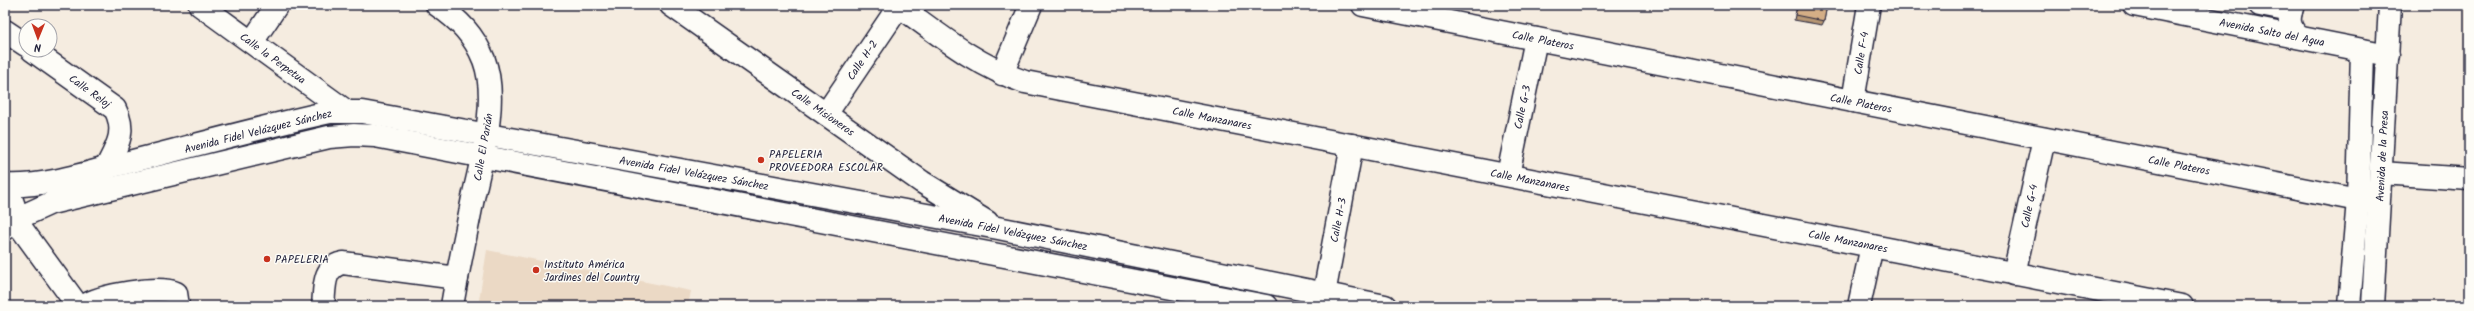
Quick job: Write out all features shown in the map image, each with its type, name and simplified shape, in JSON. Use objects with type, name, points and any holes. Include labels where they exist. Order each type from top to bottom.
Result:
[{"type":"street","name":"Calle la Perpetua","points":[[200,5],[346,111]]},
{"type":"street","points":[[252,42],[277,5]]},
{"type":"street","name":"Calle El Parián","points":[[437,5],[464,25],[484,61],[490,91],[482,157],[452,306]]},
{"type":"street","name":"Calle Misioneros","points":[[671,5],[922,182],[998,228]]},
{"type":"street","name":"Calle H-2","points":[[826,114],[898,5]]},
{"type":"street","name":"Calle Manzanares","points":[[898,5],[973,59],[1002,74],[1025,82],[2182,306]]},
{"type":"street","points":[[1002,74],[1031,5]]},
{"type":"street","name":"Calle Plateros","points":[[1363,5],[2358,200]]},
{"type":"street","name":"Calle F-4","points":[[1853,101],[1869,5]]},
{"type":"street","name":"Avenida Salto del Agua","points":[[2134,5],[2388,55]]},
{"type":"street","points":[[2260,5],[2292,8],[2289,21],[2291,29],[2299,37]]},
{"type":"street","name":"Avenida de la Presa","points":[[2374,306],[2390,5]]},
{"type":"street","points":[[5,31],[18,40]]},
{"type":"street","name":"Calle G-3","points":[[1508,175],[1536,39]]},
{"type":"street","name":"Avenida de la Presa","points":[[2348,306],[2358,200],[2362,50]]},
{"type":"street","name":"Calle Reloj","points":[[43,58],[115,108],[120,120],[121,135],[106,168]]},
{"type":"street","name":"Avenida Fidel Velázquez Sánchez","points":[[5,185],[44,182],[106,168],[316,115],[346,111],[362,112],[998,228],[1385,306]]},
{"type":"street","name":"Avenida Fidel Velázquez Sánchez","points":[[11,225],[39,206],[51,203],[329,137],[354,135],[375,136],[1266,306]]},
{"type":"street","name":"Calle G-4","points":[[2014,274],[2044,138]]},
{"type":"street","name":"Calle H-3","points":[[1324,294],[1352,145]]},
{"type":"street","points":[[2381,173],[2469,178]]},
{"type":"street","points":[[5,192],[10,196],[14,204],[11,225],[78,306]]},
{"type":"street","points":[[1859,306],[1872,246]]},
{"type":"street","points":[[323,306],[328,271],[334,264],[343,263],[457,278]]},
{"type":"street","points":[[1228,299],[1232,276]]},
{"type":"street","points":[[84,306],[120,295],[169,290],[176,293],[178,306]]},
{"type":"shaded area","name":"Instituto América Jardines del Country","points":[[487,250],[691,291],[688,306],[478,306]]},
{"type":"building","points":[[1798,5],[1827,5],[1824,21],[1795,15]]},
{"type":"place","name":"PAPELERIA PROVEEDORA ESCOLAR","points":[[761,160]]},
{"type":"place","name":"PAPELERIA","points":[[267,259]]},
{"type":"place","name":"Instituto América Jardines del Country","points":[[536,270]]}]
